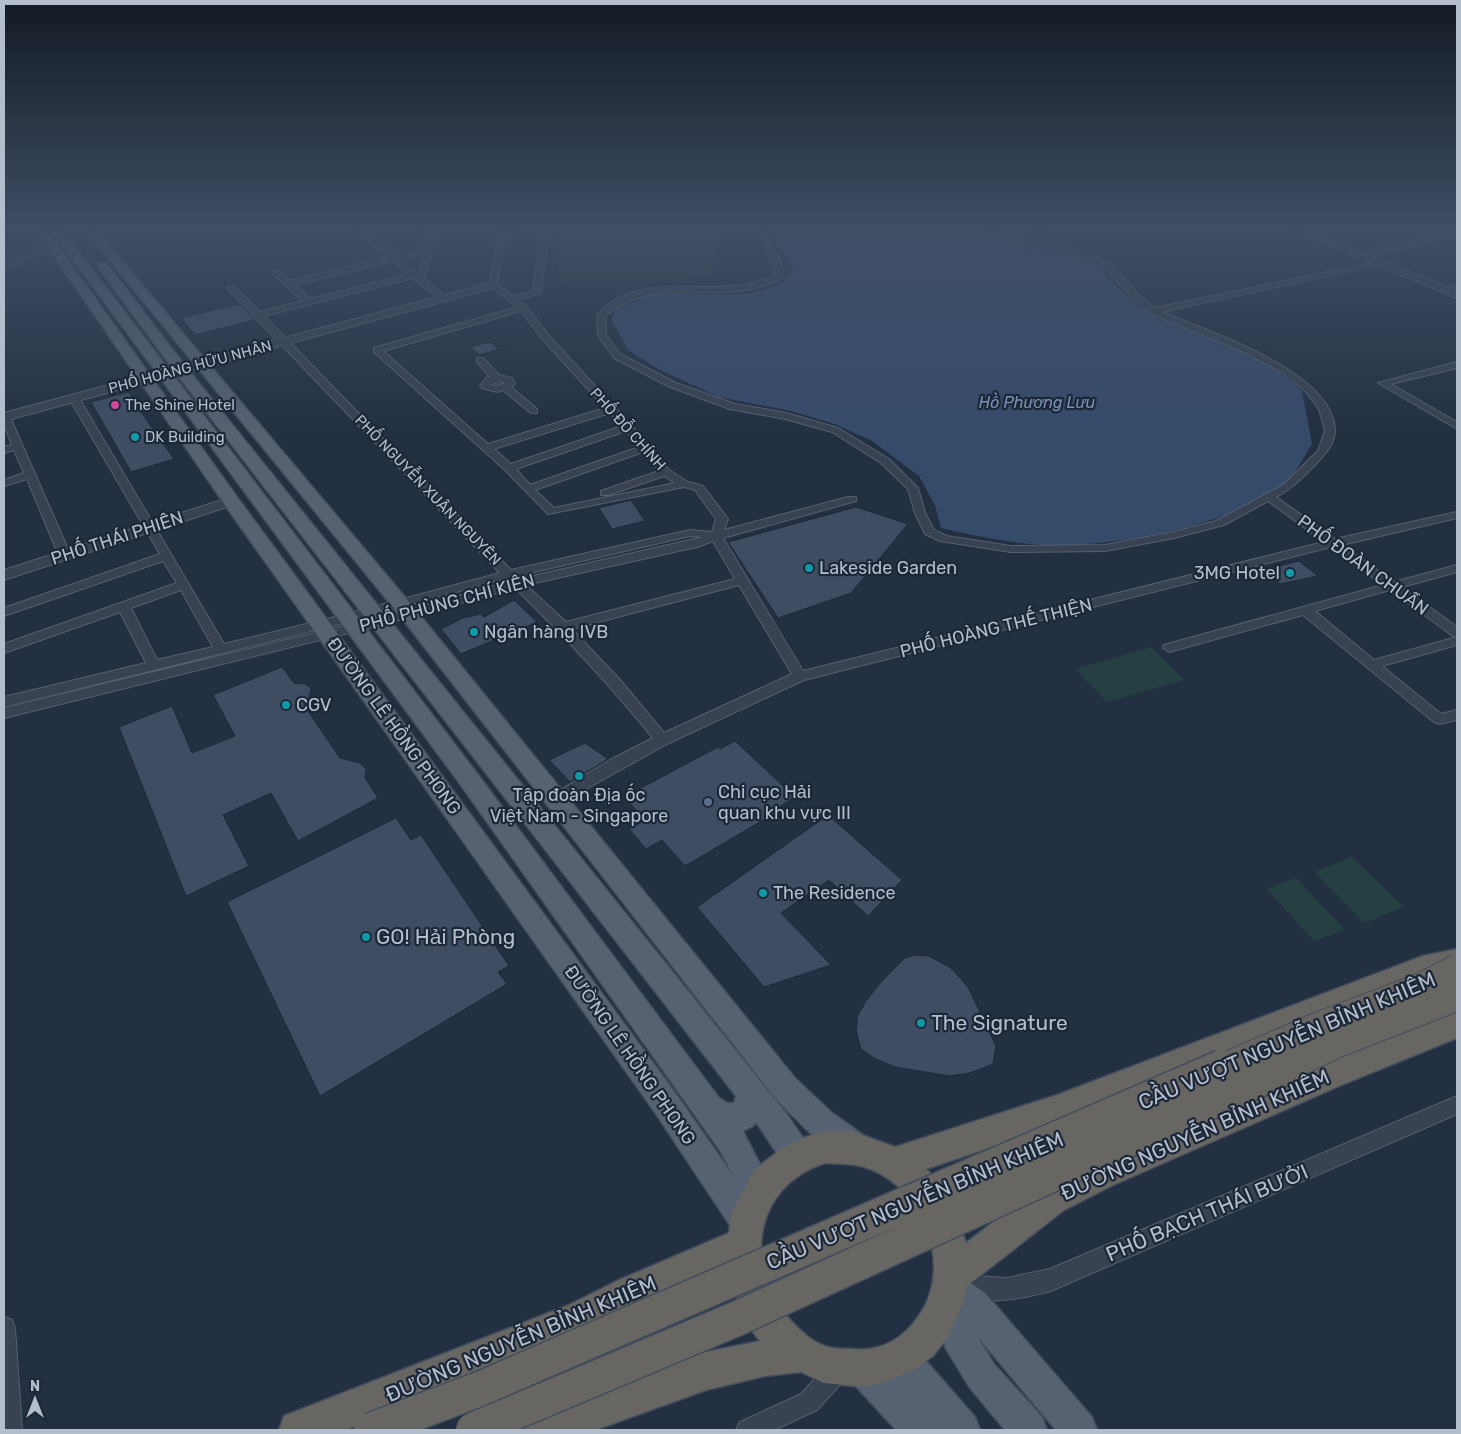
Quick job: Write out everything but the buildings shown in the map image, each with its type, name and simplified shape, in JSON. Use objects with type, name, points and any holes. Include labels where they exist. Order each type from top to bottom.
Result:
[{"type":"highway","points":[[894,1162],[1057,1110],[1143,1075],[1387,984],[1432,965],[1457,961]]},
{"type":"highway","name":"CẦU VƯỢT NGUYỄN BỈNH KHIÊM","points":[[371,1430],[477,1390],[1309,1030],[1421,987],[1457,968]]},
{"type":"highway","name":"CẦU VƯỢT NGUYỄN BỈNH KHIÊM","points":[[473,1430],[736,1319],[983,1208],[1337,1044],[1457,997]]},
{"type":"highway","name":"ĐƯỜNG NGUYỄN BỈNH KHIÊM","points":[[949,1287],[1052,1198],[1101,1173],[1335,1073],[1457,1024]]},
{"type":"highway","points":[[1057,1110],[1045,1132],[1045,1144],[1053,1161],[1072,1174],[1101,1173]]},
{"type":"highway","points":[[825,1147],[855,1148],[894,1162],[918,1183],[937,1210],[949,1243],[949,1287],[937,1323],[921,1343],[901,1358],[852,1369],[819,1363],[801,1354],[775,1333],[757,1306],[746,1275],[749,1219],[775,1171],[797,1156],[825,1147]]},
{"type":"highway","name":"ĐƯỜNG NGUYỄN BỈNH KHIÊM","points":[[298,1430],[579,1319],[632,1292],[749,1219]]},
{"type":"highway","points":[[579,1319],[616,1330],[630,1347],[630,1366],[622,1388],[597,1409]]},
{"type":"highway","points":[[544,1430],[597,1409],[706,1371],[765,1358],[801,1354]]},
{"type":"main road","name":"ĐƯỜNG LÊ HỒNG PHONG","points":[[110,298],[376,616],[775,1123],[797,1156]]},
{"type":"main road","name":"ĐƯỜNG LÊ HỒNG PHONG","points":[[129,298],[172,372],[231,501],[749,1219]]},
{"type":"main road","name":"ĐƯỜNG LÊ HỒNG PHONG","points":[[172,372],[403,608],[557,799],[785,1088],[820,1122],[855,1148]]},
{"type":"main road","name":"ĐƯỜNG LÊ HỒNG PHONG","points":[[172,372],[352,622],[732,1141],[749,1219]]},
{"type":"main road","points":[[563,960],[589,944]]},
{"type":"main road","points":[[709,1109],[724,1118],[733,1120],[743,1116],[751,1104],[750,1091]]},
{"type":"main road","points":[[949,1287],[958,1337],[982,1376],[1029,1430]]},
{"type":"main road","points":[[949,1287],[973,1305],[1079,1430]]},
{"type":"main road","points":[[901,1358],[962,1430]]},
{"type":"main road","points":[[852,1369],[921,1430]]},
{"type":"street","name":"PHỐ NGUYỄN XUÂN NGUYÊN","points":[[242,298],[508,574],[520,583],[563,628],[616,684],[662,740]]},
{"type":"street","points":[[304,298],[308,302]]},
{"type":"street","points":[[259,314],[326,298]]},
{"type":"street","name":"PHỐ HOÀNG HỮU NHÂN","points":[[4,417],[448,298]]},
{"type":"street","points":[[510,299],[515,298]]},
{"type":"street","points":[[628,298],[614,304],[601,315],[602,332],[617,356],[674,385],[733,406],[786,416],[835,430],[885,461],[913,488],[920,513],[929,532],[944,540],[1011,549],[1105,548],[1174,536],[1220,523],[1287,487],[1322,452],[1328,440],[1330,430],[1324,410],[1317,399],[1297,379],[1267,360],[1153,310],[1137,298]]},
{"type":"street","points":[[1153,310],[1211,298]]},
{"type":"street","name":"PHỐ ĐỖ CHÍNH","points":[[510,299],[523,308],[551,343],[628,427],[665,472],[684,484],[700,488],[722,519],[716,536]]},
{"type":"street","points":[[523,308],[376,350],[509,468],[552,512]]},
{"type":"street","points":[[480,360],[496,378],[489,380],[486,386],[493,389],[505,388],[534,411]]},
{"type":"street","points":[[1457,365],[1383,383],[1457,426]]},
{"type":"street","points":[[74,398],[221,649]]},
{"type":"street","points":[[487,448],[612,409]]},
{"type":"street","points":[[4,417],[65,556]]},
{"type":"street","points":[[509,468],[628,427]]},
{"type":"street","points":[[4,450],[18,446]]},
{"type":"street","points":[[528,489],[646,448]]},
{"type":"street","points":[[552,512],[665,472]]},
{"type":"street","points":[[4,483],[30,475]]},
{"type":"street","points":[[552,512],[684,484]]},
{"type":"street","name":"PHỐ ĐOÀN CHUẨN","points":[[1269,497],[1457,632]]},
{"type":"street","name":"PHỐ PHÙNG CHÍ KIÊN","points":[[403,608],[697,544],[716,536],[852,499]]},
{"type":"street","name":"PHỐ THÁI PHIÊN","points":[[4,576],[231,501]]},
{"type":"street","name":"PHỐ HOÀNG THẾ THIỆN","points":[[557,799],[615,764],[662,740],[800,676],[1334,543],[1457,515]]},
{"type":"street","name":"PHỐ PHÙNG CHÍ KIÊN","points":[[4,713],[168,667],[376,616],[508,574],[690,533],[716,536]]},
{"type":"street","points":[[716,536],[740,581],[767,619],[800,676]]},
{"type":"street","points":[[4,612],[166,556]]},
{"type":"street","points":[[1170,648],[1304,609],[1457,568]]},
{"type":"street","points":[[563,628],[740,581]]},
{"type":"street","points":[[4,649],[184,585]]},
{"type":"street","points":[[124,607],[153,665]]},
{"type":"street","points":[[1304,609],[1374,664],[1439,719],[1457,715]]},
{"type":"street","name":"PHỐ PHÙNG CHÍ KIÊN","points":[[4,702],[153,665],[168,667],[221,649],[324,629]]},
{"type":"street","points":[[1374,664],[1457,641]]},
{"type":"street","name":"PHỐ BẠCH THÁI BƯỞI","points":[[949,1287],[1012,1290],[1051,1280],[1457,1105]]},
{"type":"street","points":[[4,1328],[10,1430]]},
{"type":"street","points":[[748,1430],[809,1402],[852,1369]]},
{"type":"green space","points":[[1151,647],[1184,680],[1107,702],[1076,669]]},
{"type":"green space","points":[[1352,857],[1404,907],[1364,923],[1314,872]]},
{"type":"green space","points":[[1296,878],[1345,930],[1314,941],[1266,888]]},
{"type":"water","name":"Hồ Phương Lưu","points":[[644,298],[1129,298],[1141,308],[1266,362],[1302,391],[1312,444],[1295,471],[1283,485],[1261,499],[1237,510],[1185,528],[1103,543],[1061,546],[1009,541],[974,535],[941,528],[935,505],[919,476],[872,441],[835,424],[791,411],[719,397],[658,369],[628,350],[611,320],[615,310]]},
{"type":"place","name":"The Shine Hotel","points":[[115,405]]},
{"type":"place","name":"DK Building","points":[[135,437]]},
{"type":"place","name":"Lakeside Garden","points":[[809,568]]},
{"type":"place","name":"3MG Hotel","points":[[1290,573]]},
{"type":"place","name":"Ngân hàng IVB","points":[[474,632]]},
{"type":"place","name":"CGV","points":[[286,705]]},
{"type":"place","name":"Tập đoàn Địa ốc Việt Nam - Singapore","points":[[579,776]]},
{"type":"place","name":"Chi cục Hải quan khu vực III","points":[[708,802]]},
{"type":"place","name":"The Residence","points":[[763,893]]},
{"type":"place","name":"GO! Hải Phòng","points":[[366,937]]},
{"type":"place","name":"The Signature","points":[[921,1023]]}]
